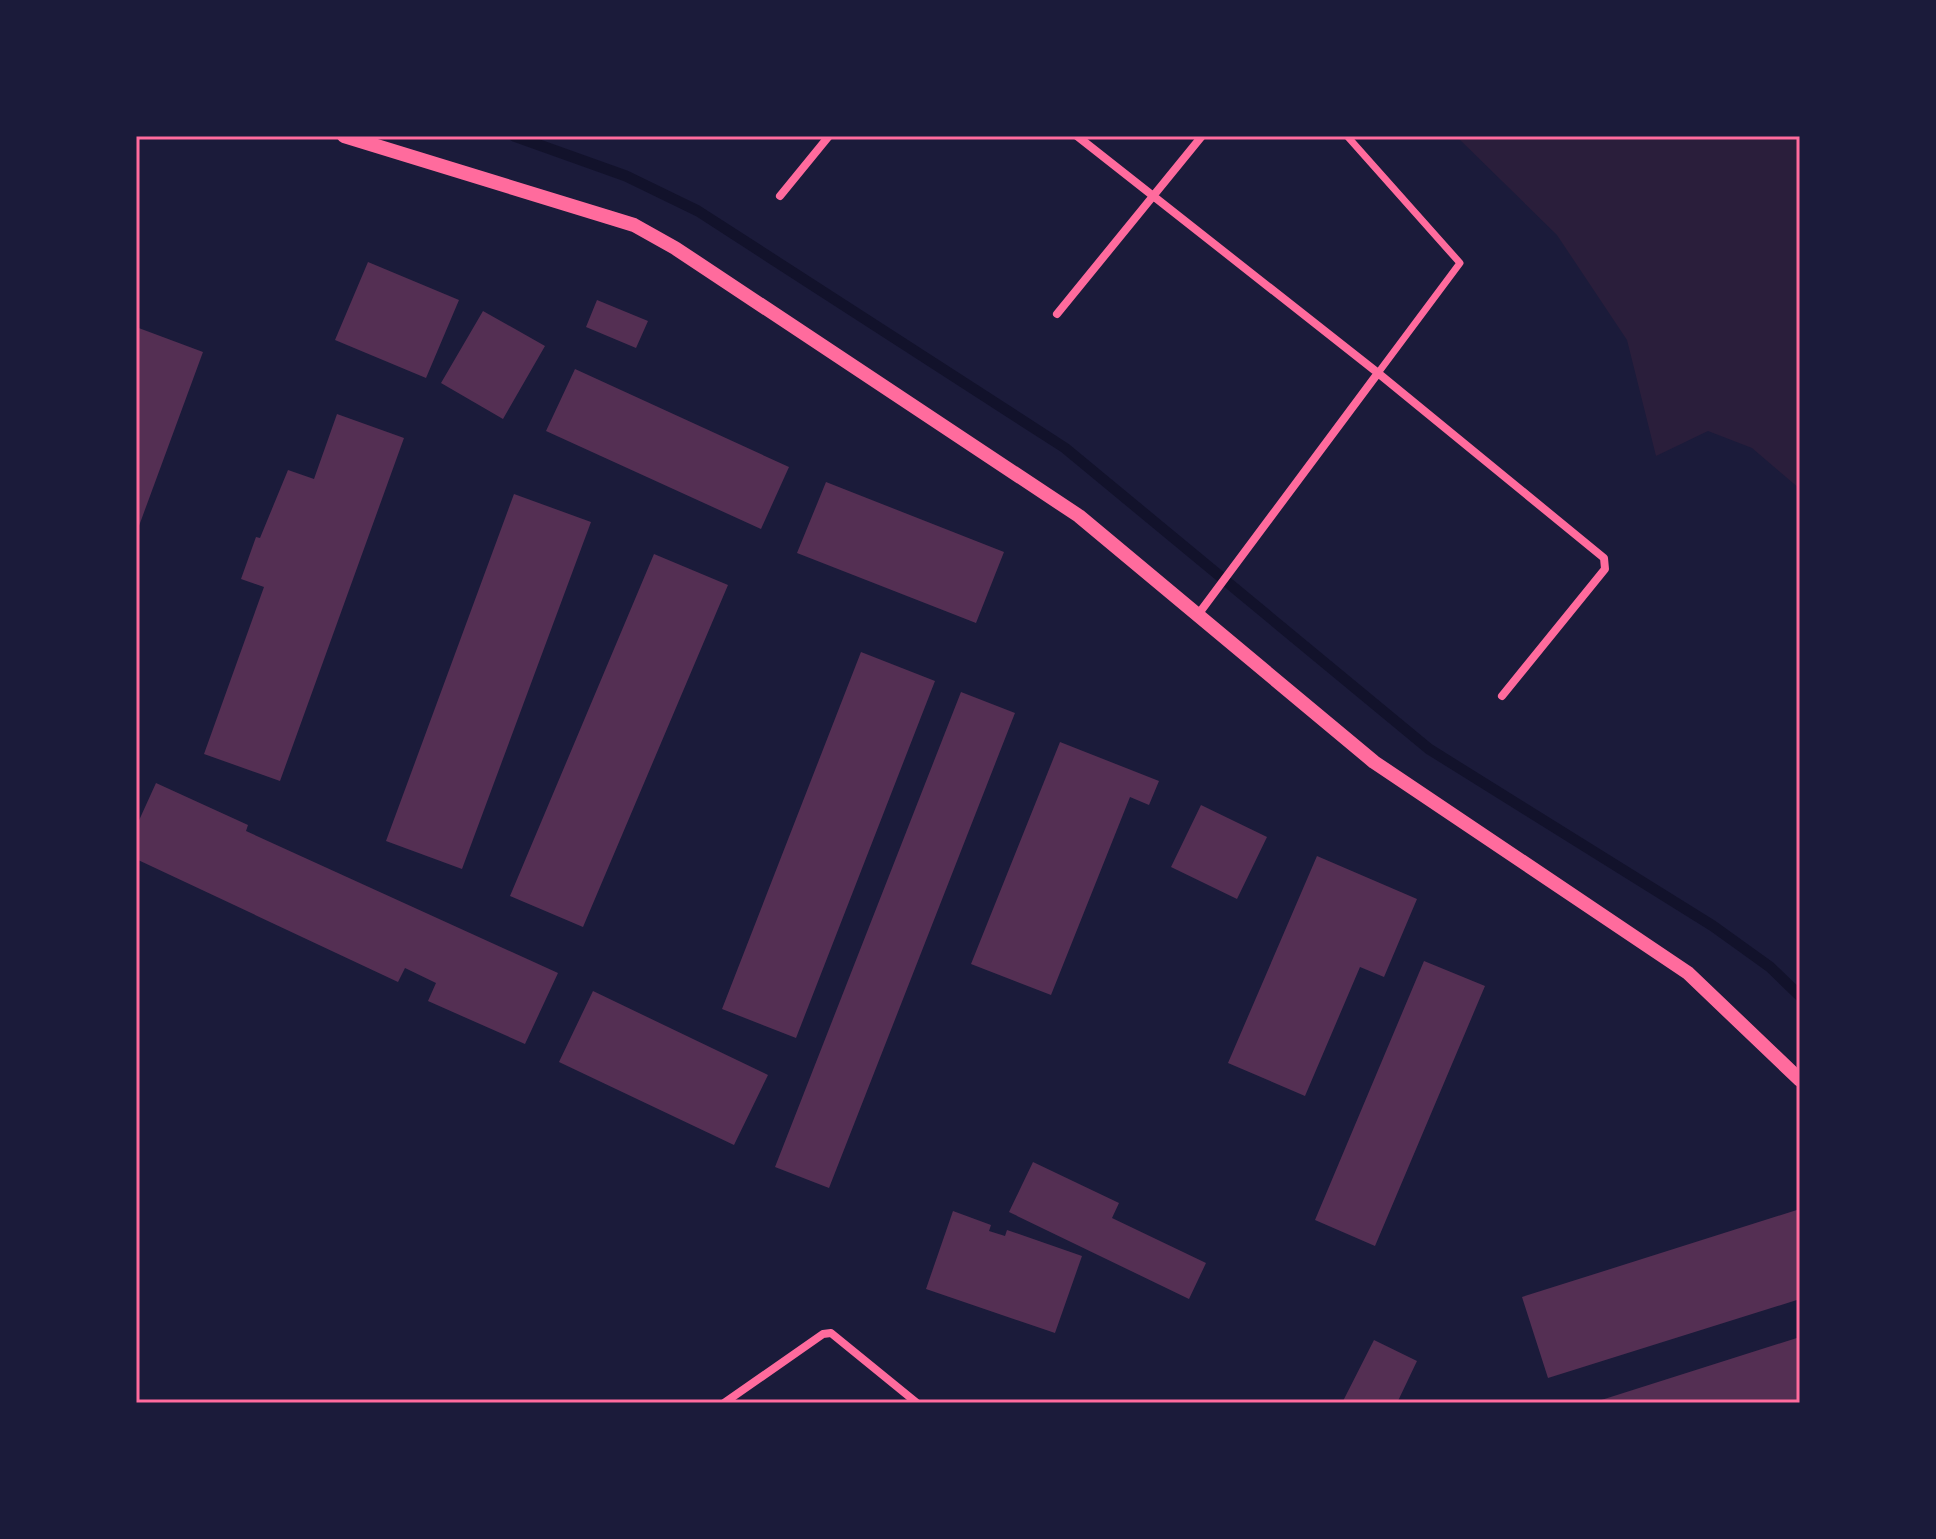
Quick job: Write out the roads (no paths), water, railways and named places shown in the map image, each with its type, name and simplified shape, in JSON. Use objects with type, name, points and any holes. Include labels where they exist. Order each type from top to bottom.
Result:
[{"type":"street","points":[[344,136],[596,213],[656,237],[1079,516],[1374,762],[1688,973],[1800,1080]]},
{"type":"street","points":[[780,196],[829,136]]},
{"type":"street","points":[[1077,136],[1378,373],[1604,558],[1605,569],[1502,696]]},
{"type":"street","points":[[1057,314],[1202,136]]},
{"type":"street","points":[[1197,616],[1460,263],[1347,136]]},
{"type":"street","points":[[724,1403],[823,1334],[831,1333],[917,1403]]},
{"type":"waterway","points":[[514,136],[626,176],[698,211],[1065,448],[1429,749],[1713,926],[1770,967],[1800,996]]}]
